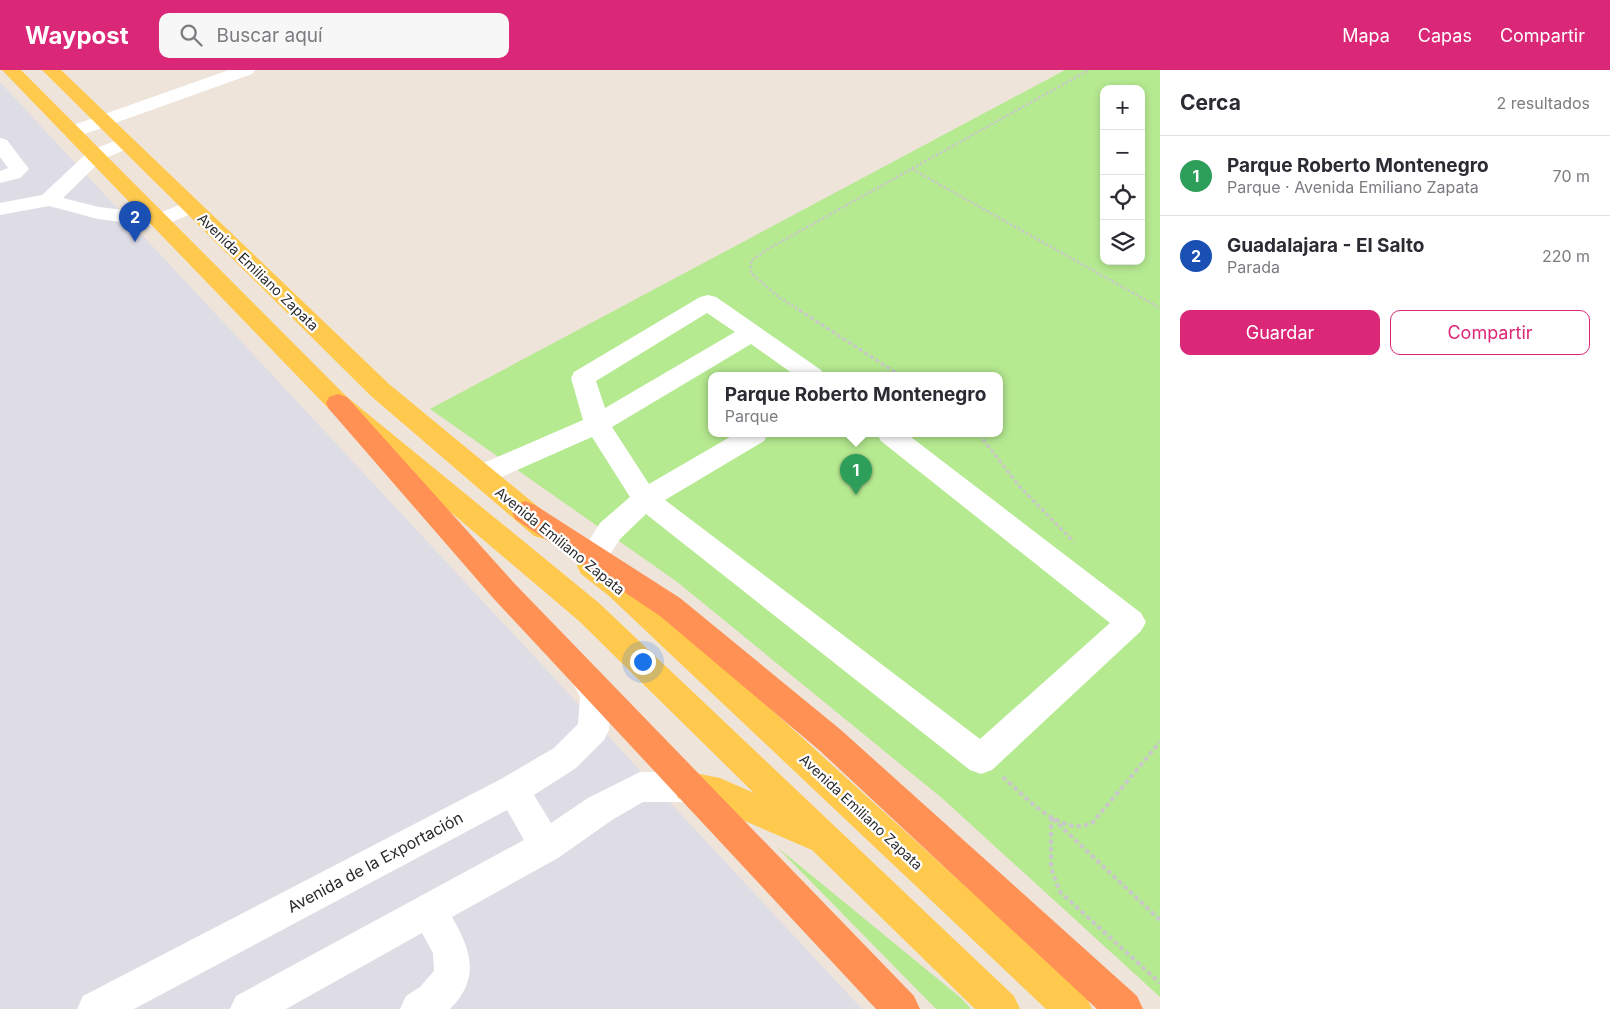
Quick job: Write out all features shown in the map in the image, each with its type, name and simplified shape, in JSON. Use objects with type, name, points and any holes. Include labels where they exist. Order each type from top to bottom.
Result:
[{"type":"highway","points":[[338,403],[504,591],[901,1009]]},
{"type":"highway","points":[[525,512],[670,607],[830,740],[1124,1009]]},
{"type":"main road","points":[[11,70],[338,403],[589,612],[1001,1009]]},
{"type":"main road","name":"Avenida Emiliano Zapata","points":[[51,70],[380,390],[618,588],[1073,1009]]},
{"type":"main road","points":[[690,786],[720,794],[827,841]]},
{"type":"street","points":[[72,132],[246,70]]},
{"type":"street","points":[[49,200],[96,155],[125,143]]},
{"type":"street","points":[[0,144],[19,169],[12,174],[0,177]]},
{"type":"street","points":[[0,209],[49,200],[98,213],[160,221],[192,207]]},
{"type":"street","points":[[806,372],[708,302],[584,378],[597,424],[645,499],[981,759],[1131,622],[894,437]]},
{"type":"street","points":[[481,475],[597,424],[751,333]]},
{"type":"street","points":[[593,556],[610,531],[645,499],[750,437]]},
{"type":"street","name":"Avenida de la Exportación","points":[[96,1009],[513,790],[565,758],[592,730],[595,696],[584,675]]},
{"type":"street","points":[[249,1009],[546,846],[600,809],[640,787],[690,786]]},
{"type":"street","points":[[513,790],[546,846]]},
{"type":"street","points":[[419,1009],[442,992],[452,974],[452,956],[429,910]]},
{"type":"path","points":[[895,372],[780,298],[751,273],[751,261],[768,249],[1089,70]]},
{"type":"path","points":[[911,169],[1160,308]]},
{"type":"path","points":[[981,437],[1019,486],[1075,542]]},
{"type":"path","points":[[1051,817],[1082,827],[1093,822],[1160,742]]},
{"type":"path","points":[[981,759],[1051,817],[1160,920]]},
{"type":"path","points":[[1051,817],[1051,868],[1060,892],[1160,983]]},
{"type":"shaded area","points":[[0,82],[862,1009],[0,1009]]},
{"type":"green space","points":[[1065,70],[1160,70],[1160,997],[943,799],[676,581],[430,409]]},
{"type":"green space","points":[[777,847],[961,998],[971,1009],[936,1009]]},
{"type":"place","name":"Guadalajara - El Salto","points":[[135,242]]},
{"type":"place","name":"Parque Roberto Montenegro","points":[[856,495]]}]
